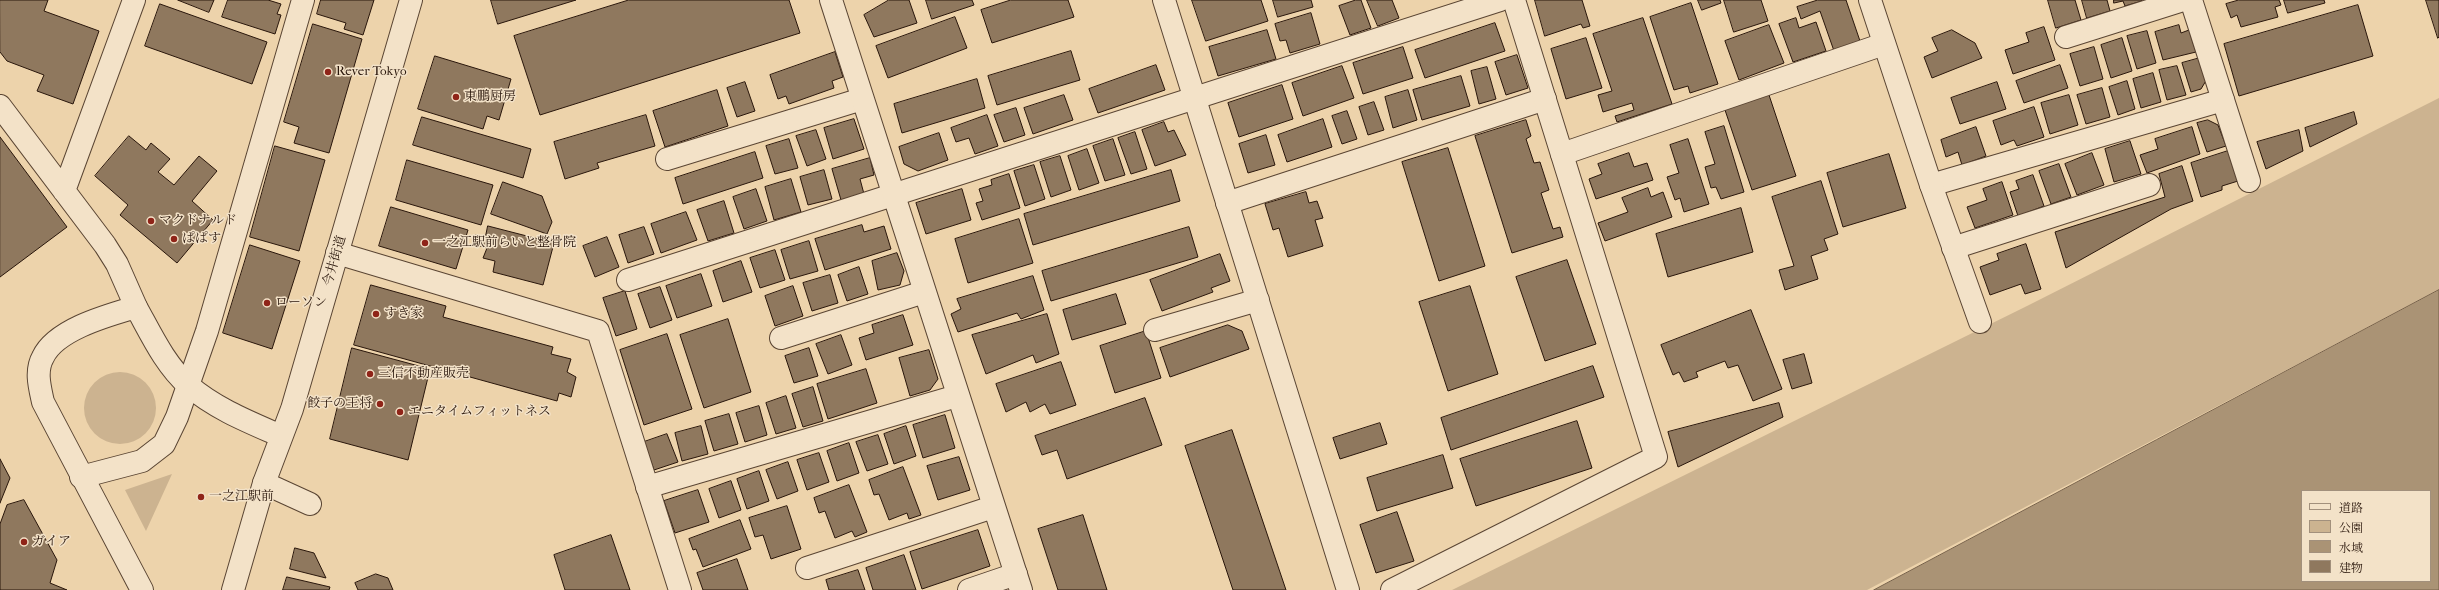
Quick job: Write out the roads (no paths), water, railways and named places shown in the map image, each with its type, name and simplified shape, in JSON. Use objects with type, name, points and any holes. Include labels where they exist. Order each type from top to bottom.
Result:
[{"type":"street","points":[[64,191],[134,0]]},
{"type":"street","points":[[81,477],[142,461],[164,444],[188,385],[207,331],[303,0]]},
{"type":"street","name":"今井街道","points":[[233,590],[264,483],[292,408],[411,0]]},
{"type":"street","points":[[831,0],[1018,582],[969,590]]},
{"type":"street","points":[[1164,0],[1348,590]]},
{"type":"street","points":[[628,280],[1500,0]]},
{"type":"street","points":[[1392,590],[1656,457],[1514,0]]},
{"type":"street","points":[[1870,0],[1930,185],[1980,322]]},
{"type":"street","points":[[2066,37],[2183,0]]},
{"type":"street","points":[[2191,0],[2249,181]]},
{"type":"street","points":[[1562,154],[1884,44]]},
{"type":"street","points":[[667,160],[862,99]]},
{"type":"street","points":[[1227,203],[1545,99]]},
{"type":"street","points":[[1930,185],[2223,100]]},
{"type":"street","points":[[0,106],[105,245],[155,342],[170,364],[188,385],[224,410],[281,436]]},
{"type":"street","points":[[1953,248],[2148,185]]},
{"type":"street","points":[[337,253],[598,331],[646,487],[680,590]]},
{"type":"street","points":[[781,338],[924,292]]},
{"type":"street","points":[[1155,330],[1258,300]]},
{"type":"street","points":[[136,307],[100,318],[54,342],[42,357],[39,372],[43,402],[81,477],[142,590]]},
{"type":"street","points":[[646,487],[957,396]]},
{"type":"street","points":[[264,483],[310,504]]},
{"type":"street","points":[[807,568],[993,507]]},
{"type":"water","points":[[2439,290],[2439,590],[1874,590]]},
{"type":"place","name":"Rever Tokyo","points":[[328,72]]},
{"type":"place","name":"東鵬厨房","points":[[456,97]]},
{"type":"place","name":"マクドナルド","points":[[151,221]]},
{"type":"place","name":"ぱぱす","points":[[174,239]]},
{"type":"place","name":"一之江駅前らいと整骨院","points":[[425,243]]},
{"type":"place","name":"ローソン","points":[[267,303]]},
{"type":"place","name":"すき家","points":[[376,314]]},
{"type":"place","name":"三信不動産販売","points":[[370,374]]},
{"type":"place","name":"餃子の王将","points":[[380,404]]},
{"type":"place","name":"エニタイムフィットネス","points":[[400,412]]},
{"type":"place","name":"一之江駅前","points":[[201,497]]},
{"type":"place","name":"ガイア","points":[[24,542]]}]
